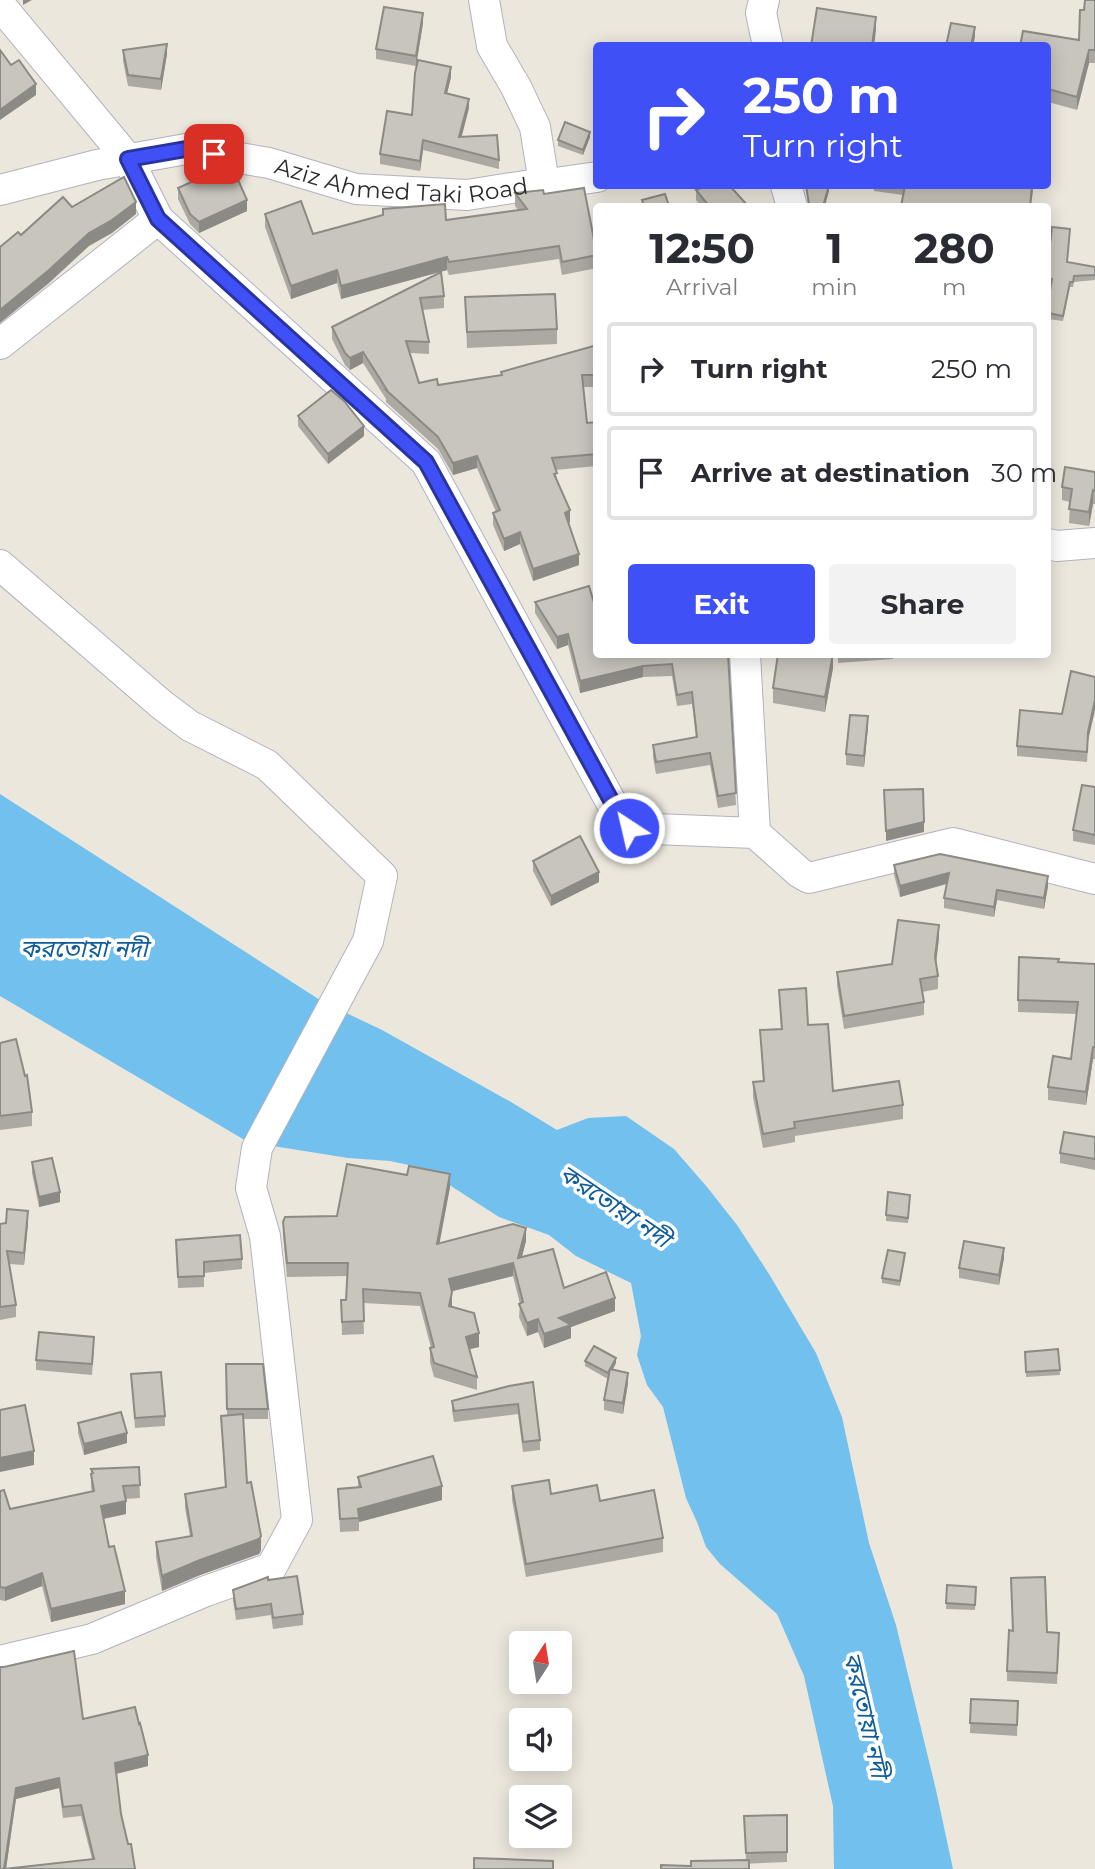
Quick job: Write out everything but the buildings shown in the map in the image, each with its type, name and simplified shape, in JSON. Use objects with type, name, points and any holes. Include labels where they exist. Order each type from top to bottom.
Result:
[{"type":"street","points":[[484,0],[492,46],[535,127],[544,183]]},
{"type":"street","points":[[764,0],[761,13],[767,42]]},
{"type":"street","points":[[0,5],[128,159],[158,219],[426,462],[624,824],[629,828],[755,833],[809,878],[953,843],[1095,878]]},
{"type":"street","name":"Aziz Ahmed Taki Road","points":[[0,190],[97,165],[186,149],[269,163],[356,189],[467,195],[593,178]]},
{"type":"street","points":[[0,344],[158,219]]},
{"type":"street","points":[[1051,545],[1095,542]]},
{"type":"street","points":[[0,565],[190,726],[267,765],[382,876],[368,941],[257,1148],[251,1188],[265,1236],[297,1520],[271,1569],[206,1591],[92,1639],[0,1661]]},
{"type":"street","points":[[745,658],[755,833]]},
{"type":"water","name":"করতোয়া নদী","points":[[0,794],[323,1002],[382,1030],[557,1130],[588,1118],[626,1116],[674,1149],[737,1225],[769,1274],[816,1353],[842,1417],[869,1543],[896,1625],[953,1869],[834,1869],[833,1806],[804,1676],[777,1614],[720,1564],[706,1547],[686,1498],[663,1407],[647,1385],[637,1355],[641,1336],[631,1283],[576,1256],[549,1235],[499,1217],[423,1168],[248,1142],[0,996]]},
{"type":"route","points":[[214,154],[186,149],[128,159],[158,219],[426,462],[624,824],[629,828]]}]
